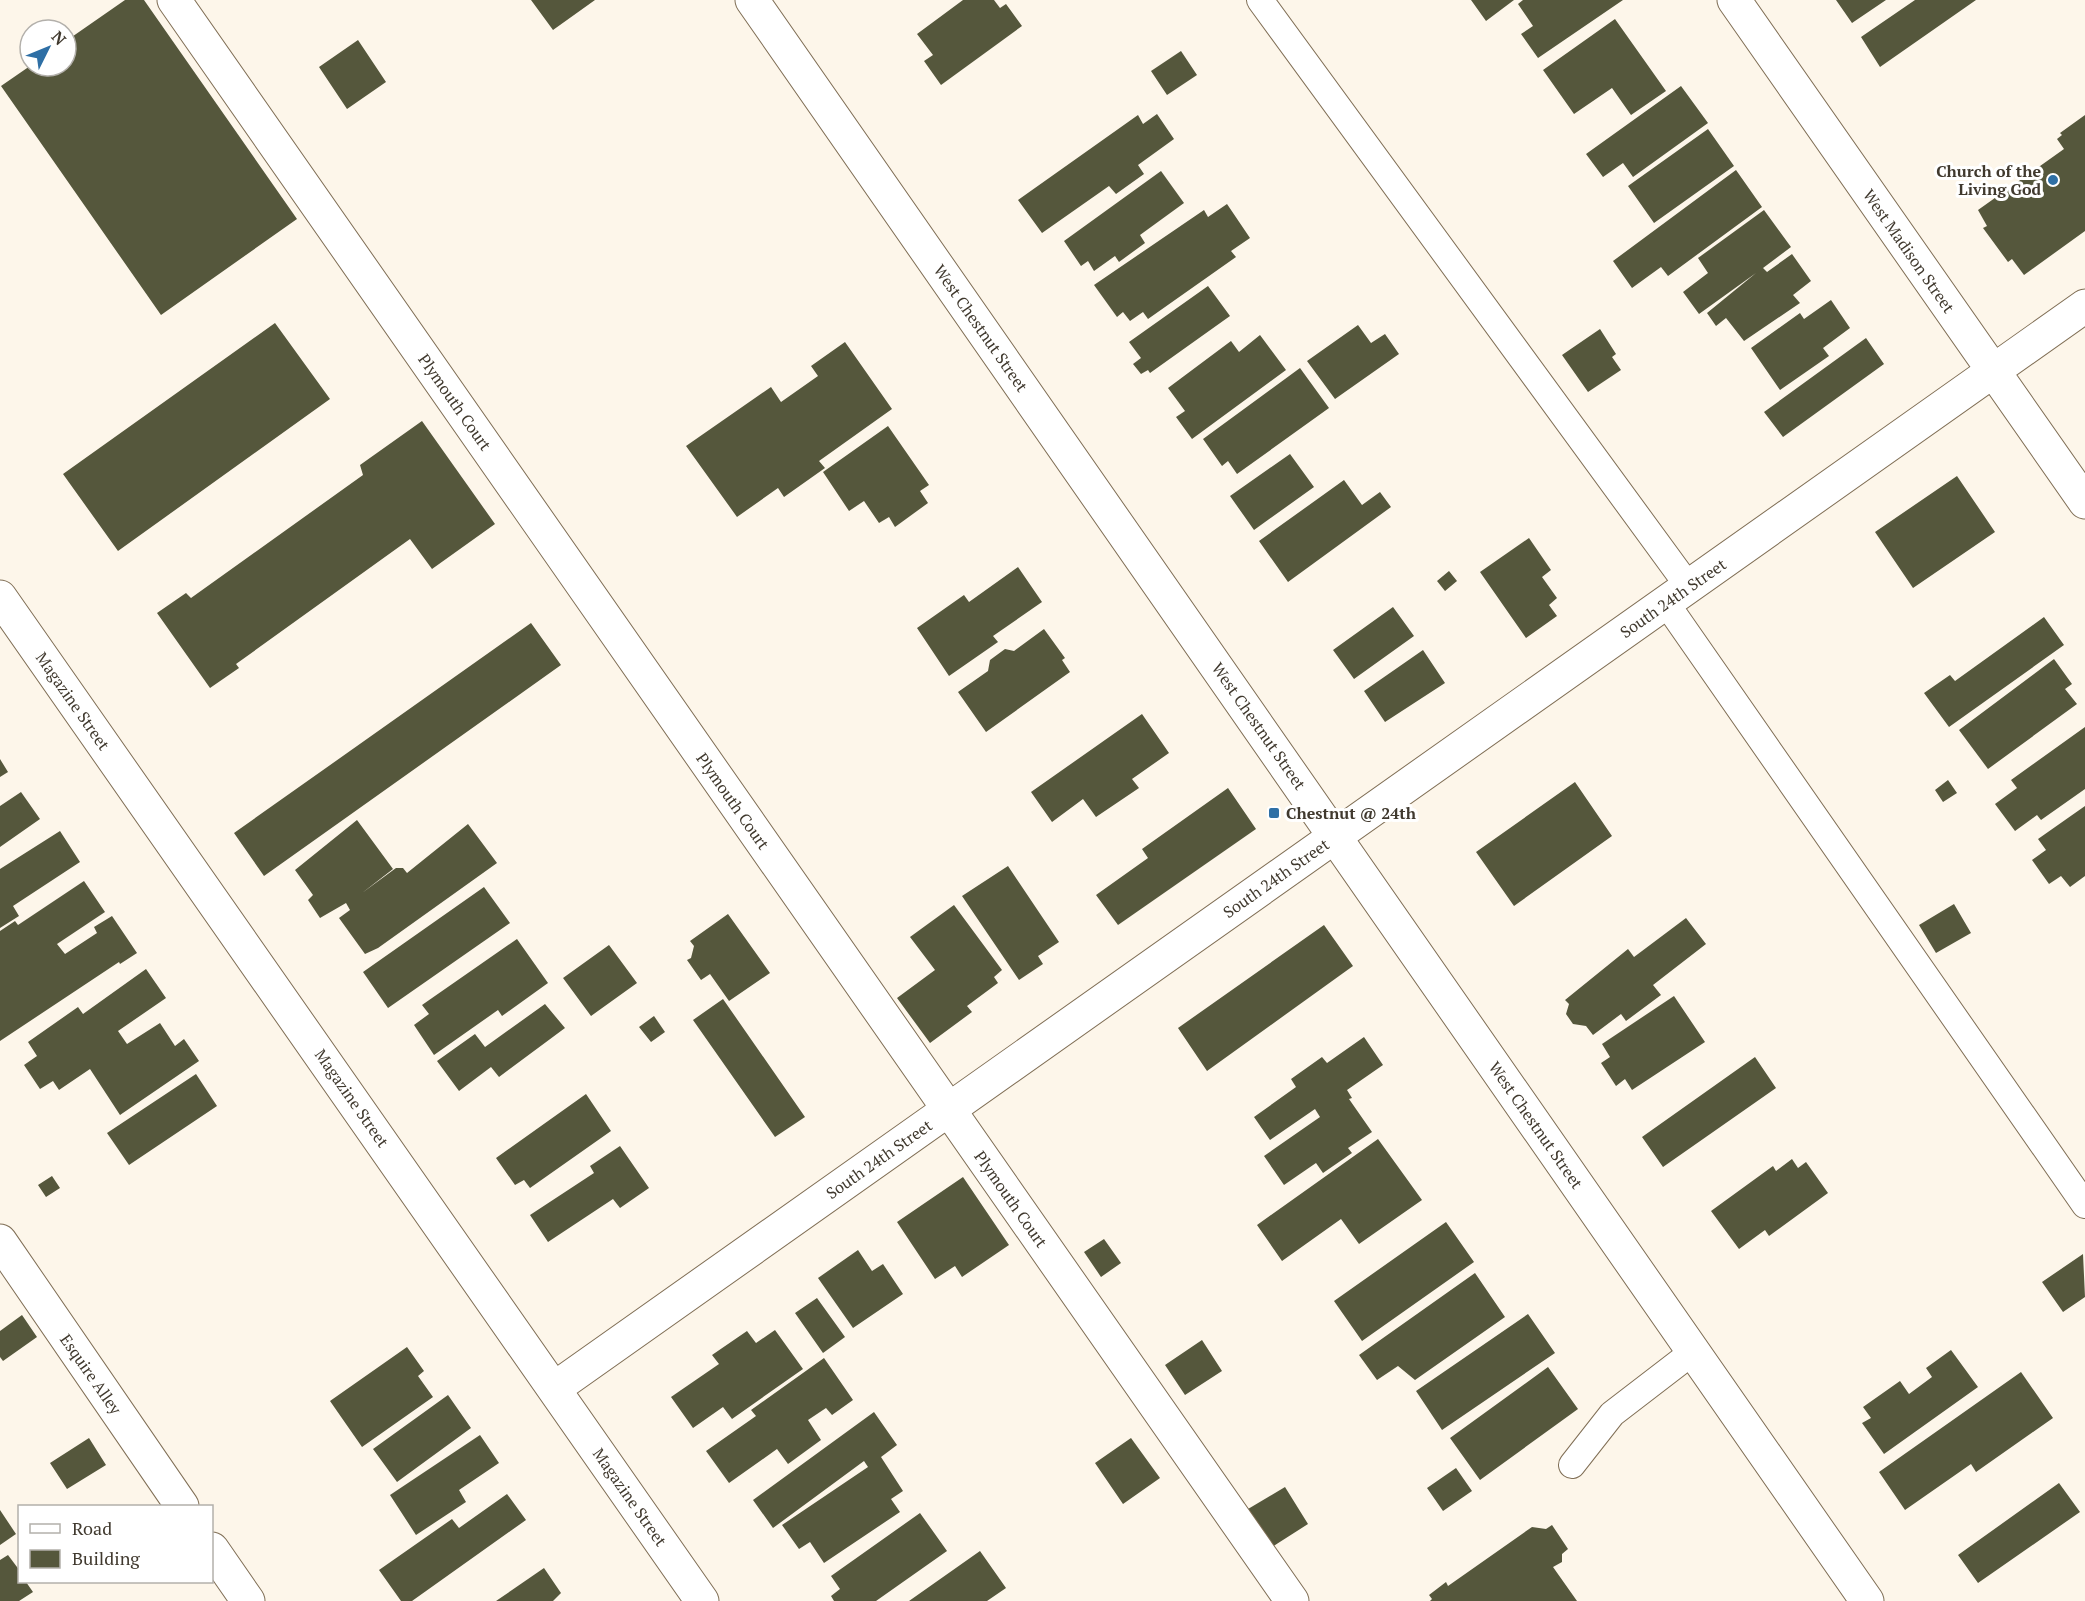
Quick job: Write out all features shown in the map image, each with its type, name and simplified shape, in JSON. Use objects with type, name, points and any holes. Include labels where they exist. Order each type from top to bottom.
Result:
[{"type":"street","name":"Plymouth Court","points":[[174,0],[1292,1601]]},
{"type":"street","name":"West Chestnut Street","points":[[752,0],[1867,1601]]},
{"type":"street","name":"West Madison Street","points":[[1734,0],[2085,502]]},
{"type":"street","name":"South 24th Street","points":[[555,1388],[2085,306]]},
{"type":"street","name":"Magazine Street","points":[[0,597],[702,1601]]},
{"type":"street","name":"Esquire Alley","points":[[0,1241],[182,1505]]},
{"type":"street","points":[[213,1550],[248,1601]]},
{"type":"lane","points":[[1260,0],[1677,595],[2085,1205]]},
{"type":"lane","points":[[1572,1466],[1612,1414],[1694,1352]]},
{"type":"building","points":[[125,0],[144,0],[297,219],[161,315],[1,86],[18,74],[18,78],[78,78],[78,33]]},
{"type":"building","points":[[531,0],[595,0],[553,30]]},
{"type":"building","points":[[963,0],[994,0],[1000,8],[1006,4],[1022,26],[941,85],[924,61],[933,55],[917,34]]},
{"type":"building","points":[[1471,0],[1514,0],[1486,21]]},
{"type":"building","points":[[1523,0],[1623,0],[1538,58],[1521,34],[1533,26],[1518,4]]},
{"type":"building","points":[[1836,0],[1886,0],[1852,23]]},
{"type":"building","points":[[1915,0],[1976,0],[1880,67],[1861,37]]},
{"type":"building","points":[[1615,19],[1666,91],[1631,115],[1612,88],[1574,114],[1543,70]]},
{"type":"building","points":[[358,40],[386,82],[347,109],[319,67]]},
{"type":"building","points":[[1181,51],[1197,75],[1167,95],[1151,71]]},
{"type":"building","points":[[1681,86],[1708,123],[1633,177],[1623,163],[1603,177],[1586,154]]},
{"type":"building","points":[[1157,114],[1174,139],[1138,165],[1144,174],[1116,194],[1109,186],[1042,233],[1018,200],[1138,115],[1143,124]]},
{"type":"building","name":"Church of the Living God","points":[[2085,115],[2085,231],[2024,275],[2012,259],[2008,262],[1983,228],[1987,226],[1978,210],[2064,149],[2057,139],[2062,135],[2060,133]]},
{"type":"building","points":[[1708,129],[1734,166],[1654,223],[1628,186]]},
{"type":"building","points":[[1736,170],[1762,207],[1668,276],[1661,267],[1632,288],[1613,261]]},
{"type":"building","points":[[1161,171],[1184,203],[1140,235],[1145,243],[1119,262],[1115,256],[1094,271],[1088,261],[1081,266],[1064,241]]},
{"type":"building","points":[[1227,204],[1250,238],[1231,251],[1236,257],[1148,319],[1143,312],[1130,321],[1123,312],[1117,317],[1094,285],[1204,210],[1208,217]]},
{"type":"building","points":[[1764,210],[1791,247],[1763,268],[1767,272],[1792,254],[1811,281],[1793,295],[1800,303],[1744,341],[1726,318],[1716,326],[1707,313],[1756,273],[1699,314],[1683,292],[1708,273],[1698,258]]},
{"type":"building","points":[[1208,286],[1230,316],[1150,373],[1148,370],[1141,374],[1133,364],[1141,358],[1129,342]]},
{"type":"building","points":[[1831,300],[1850,328],[1823,348],[1829,356],[1780,390],[1751,348],[1800,313],[1804,319]]},
{"type":"building","points":[[275,323],[330,399],[118,551],[63,474]]},
{"type":"building","points":[[1358,325],[1371,343],[1385,334],[1399,354],[1335,399],[1307,361]]},
{"type":"building","points":[[1600,329],[1616,354],[1612,357],[1621,370],[1588,392],[1562,355]]},
{"type":"building","points":[[1260,335],[1286,370],[1192,439],[1176,417],[1185,411],[1168,388],[1231,341],[1239,352]]},
{"type":"building","points":[[1866,338],[1884,364],[1783,437],[1764,412]]},
{"type":"building","points":[[845,342],[892,409],[819,461],[825,468],[784,497],[778,488],[737,517],[686,446],[771,387],[781,402],[818,376],[811,366]]},
{"type":"building","points":[[1300,368],[1329,408],[1237,474],[1228,461],[1222,466],[1203,439]]},
{"type":"building","points":[[422,421],[495,524],[432,569],[410,539],[236,664],[239,668],[210,688],[157,613],[186,593],[191,598],[363,475],[360,465]]},
{"type":"building","points":[[888,426],[929,485],[920,491],[928,503],[895,527],[889,517],[879,523],[864,501],[849,511],[823,472]]},
{"type":"building","points":[[1290,454],[1314,487],[1254,530],[1230,496]]},
{"type":"building","points":[[1957,476],[1995,532],[1913,588],[1875,532]]},
{"type":"building","points":[[1344,480],[1362,505],[1380,492],[1391,507],[1288,582],[1259,541]]},
{"type":"building","points":[[1529,538],[1551,570],[1542,577],[1557,598],[1549,605],[1557,616],[1526,638],[1480,572]]},
{"type":"building","points":[[1018,567],[1042,602],[993,636],[998,642],[949,676],[917,628],[964,595],[969,602]]},
{"type":"building","points":[[1449,571],[1457,581],[1445,591],[1437,581]]},
{"type":"building","points":[[1393,607],[1414,636],[1354,679],[1333,650]]},
{"type":"building","points":[[2044,617],[2064,645],[1949,727],[1924,693],[1950,675],[1955,681]]},
{"type":"building","points":[[531,623],[561,665],[264,876],[234,833]]},
{"type":"building","points":[[1044,629],[1065,658],[1062,660],[1070,672],[986,732],[958,692],[988,671],[990,660],[1005,649],[1014,651]]},
{"type":"building","points":[[1423,650],[1445,683],[1385,722],[1364,691]]},
{"type":"building","points":[[2054,659],[2072,684],[2065,689],[2077,704],[1988,769],[1959,730]]},
{"type":"building","points":[[1142,714],[1169,753],[1132,779],[1139,788],[1096,817],[1083,799],[1052,822],[1031,792]]},
{"type":"building","points":[[2085,727],[2085,789],[2041,820],[2037,815],[2015,831],[1995,804],[2017,788],[2011,780]]},
{"type":"building","points":[[0,759],[8,772],[0,777]]},
{"type":"building","points":[[1948,780],[1957,793],[1943,802],[1935,790]]},
{"type":"building","points":[[1575,782],[1612,836],[1514,906],[1476,852]]},
{"type":"building","points":[[1228,788],[1256,829],[1118,925],[1096,895],[1148,858],[1142,849]]},
{"type":"building","points":[[21,792],[40,819],[0,847],[0,806]]},
{"type":"building","points":[[2085,806],[2085,876],[2070,887],[2061,876],[2049,884],[2032,860],[2046,850],[2038,839]]},
{"type":"building","points":[[357,820],[393,869],[362,893],[396,868],[403,868],[407,873],[468,824],[497,863],[378,948],[365,954],[339,918],[350,910],[346,903],[320,918],[308,900],[313,895],[295,870]]},
{"type":"building","points":[[60,831],[80,862],[13,906],[19,916],[0,928],[0,869]]},
{"type":"building","points":[[1008,866],[1059,942],[1038,956],[1043,964],[1019,980],[962,896]]},
{"type":"building","points":[[84,881],[105,912],[57,944],[65,954],[97,933],[94,927],[112,916],[137,953],[120,964],[119,962],[0,1041],[0,931],[15,921],[18,925]]},
{"type":"building","points":[[484,887],[510,923],[388,1008],[363,972]]},
{"type":"building","points":[[1954,904],[1971,933],[1936,953],[1919,925]]},
{"type":"building","points":[[954,905],[1002,970],[994,977],[998,983],[967,1006],[972,1012],[930,1043],[897,998],[935,970],[910,937]]},
{"type":"building","points":[[728,914],[770,973],[729,1001],[710,974],[701,980],[687,960],[691,958],[694,946],[690,941]]},
{"type":"building","points":[[1686,918],[1706,944],[1653,985],[1661,995],[1626,1021],[1621,1014],[1593,1035],[1586,1026],[1573,1024],[1566,1014],[1569,1004],[1565,1000],[1628,949],[1634,957]]},
{"type":"building","points":[[1324,925],[1353,966],[1207,1071],[1178,1028]]},
{"type":"building","points":[[517,939],[548,983],[502,1016],[498,1010],[434,1055],[414,1025],[429,1014],[422,1005]]},
{"type":"building","points":[[609,945],[637,983],[591,1016],[563,978]]},
{"type":"building","points":[[146,969],[166,998],[118,1031],[127,1044],[160,1023],[175,1046],[184,1039],[199,1061],[120,1115],[90,1069],[59,1090],[53,1081],[40,1089],[24,1065],[37,1056],[28,1042],[78,1007],[83,1014]]},
{"type":"building","points":[[1674,996],[1705,1042],[1632,1090],[1625,1079],[1616,1086],[1601,1063],[1610,1057],[1602,1044]]},
{"type":"building","points":[[723,999],[805,1117],[775,1137],[693,1020]]},
{"type":"building","points":[[545,1004],[565,1028],[499,1077],[491,1067],[459,1091],[437,1061],[475,1034],[485,1047]]},
{"type":"building","points":[[654,1016],[665,1032],[651,1042],[639,1027]]},
{"type":"building","points":[[1364,1037],[1383,1065],[1347,1090],[1352,1098],[1349,1099],[1372,1132],[1348,1148],[1352,1153],[1323,1173],[1316,1163],[1284,1185],[1264,1156],[1320,1117],[1315,1109],[1270,1140],[1254,1117],[1296,1087],[1291,1079],[1322,1057],[1327,1063]]},
{"type":"building","points":[[1755,1057],[1776,1088],[1663,1167],[1642,1137]]},
{"type":"building","points":[[196,1074],[217,1106],[129,1165],[107,1133]]},
{"type":"building","points":[[586,1094],[611,1131],[530,1188],[524,1180],[515,1185],[496,1158]]},
{"type":"building","points":[[1378,1139],[1422,1200],[1359,1244],[1341,1219],[1282,1261],[1257,1225]]},
{"type":"building","points":[[620,1146],[649,1188],[620,1208],[613,1199],[548,1242],[530,1215],[594,1173],[590,1166]]},
{"type":"building","points":[[1792,1159],[1798,1168],[1806,1162],[1828,1193],[1769,1236],[1765,1230],[1739,1249],[1711,1211],[1773,1166],[1776,1171]]},
{"type":"building","points":[[52,1176],[60,1188],[46,1197],[38,1185]]},
{"type":"building","points":[[963,1177],[1009,1245],[962,1277],[955,1266],[935,1279],[897,1222]]},
{"type":"building","points":[[1446,1222],[1474,1262],[1362,1341],[1334,1301]]},
{"type":"building","points":[[1104,1239],[1121,1263],[1101,1277],[1084,1252]]},
{"type":"building","points":[[858,1250],[872,1271],[883,1264],[903,1294],[853,1328],[818,1278]]},
{"type":"building","points":[[2083,1254],[2085,1297],[2063,1312],[2042,1282]]},
{"type":"building","points":[[1475,1273],[1505,1317],[1415,1380],[1398,1366],[1377,1380],[1359,1355]]},
{"type":"building","points":[[817,1298],[845,1337],[823,1353],[795,1313]]},
{"type":"building","points":[[1528,1314],[1555,1353],[1442,1430],[1416,1391]]},
{"type":"building","points":[[22,1315],[37,1337],[3,1361],[0,1357],[0,1331]]},
{"type":"building","points":[[775,1330],[803,1369],[732,1419],[723,1407],[693,1428],[671,1397],[719,1364],[712,1355],[747,1331],[756,1343]]},
{"type":"building","points":[[1202,1340],[1222,1371],[1185,1395],[1165,1365]]},
{"type":"building","points":[[407,1347],[424,1371],[418,1376],[433,1397],[362,1447],[330,1401]]},
{"type":"building","points":[[1951,1350],[1978,1387],[1884,1454],[1862,1423],[1871,1418],[1863,1407],[1900,1381],[1909,1394],[1932,1377],[1926,1368]]},
{"type":"building","points":[[824,1358],[853,1400],[832,1415],[826,1408],[808,1420],[821,1440],[788,1464],[777,1449],[729,1483],[706,1451],[756,1416],[751,1410]]},
{"type":"building","points":[[1548,1367],[1578,1409],[1480,1480],[1450,1438]]},
{"type":"building","points":[[2021,1372],[2053,1418],[1976,1472],[1971,1464],[1905,1510],[1879,1472]]},
{"type":"building","points":[[448,1395],[471,1428],[397,1482],[373,1449]]},
{"type":"building","points":[[874,1412],[897,1445],[881,1457],[903,1491],[891,1499],[900,1512],[824,1563],[810,1542],[799,1549],[782,1525],[868,1467],[864,1461],[773,1528],[753,1500]]},
{"type":"building","points":[[480,1435],[499,1463],[459,1490],[466,1502],[416,1535],[390,1495]]},
{"type":"building","points":[[89,1438],[106,1465],[67,1489],[50,1463]]},
{"type":"building","points":[[1131,1438],[1160,1478],[1123,1504],[1095,1463]]},
{"type":"building","points":[[1456,1468],[1472,1491],[1443,1511],[1427,1488]]},
{"type":"building","points":[[2059,1483],[2080,1512],[1978,1583],[1958,1555]]},
{"type":"building","points":[[1285,1487],[1308,1524],[1272,1547],[1248,1509]]},
{"type":"building","points":[[507,1494],[526,1520],[412,1601],[401,1601],[379,1570],[452,1519],[459,1528]]},
{"type":"building","points":[[0,1510],[16,1534],[0,1545]]},
{"type":"building","points":[[920,1513],[947,1551],[876,1601],[834,1601],[831,1596],[840,1589],[831,1576]]},
{"type":"building","points":[[1552,1525],[1568,1549],[1562,1554],[1562,1562],[1553,1567],[1577,1601],[1430,1601],[1432,1599],[1429,1595],[1446,1582],[1448,1586],[1532,1527],[1546,1529]]},
{"type":"building","points":[[980,1551],[1006,1588],[987,1601],[909,1601]]},
{"type":"building","points":[[8,1555],[18,1568],[18,1583],[27,1583],[33,1592],[19,1601],[0,1601],[0,1560]]},
{"type":"building","points":[[544,1568],[561,1593],[553,1601],[496,1601]]},
{"type":"place","name":"Church of the Living God","points":[[2053,180]]},
{"type":"place","name":"Chestnut @ 24th","points":[[1274,813]]}]
